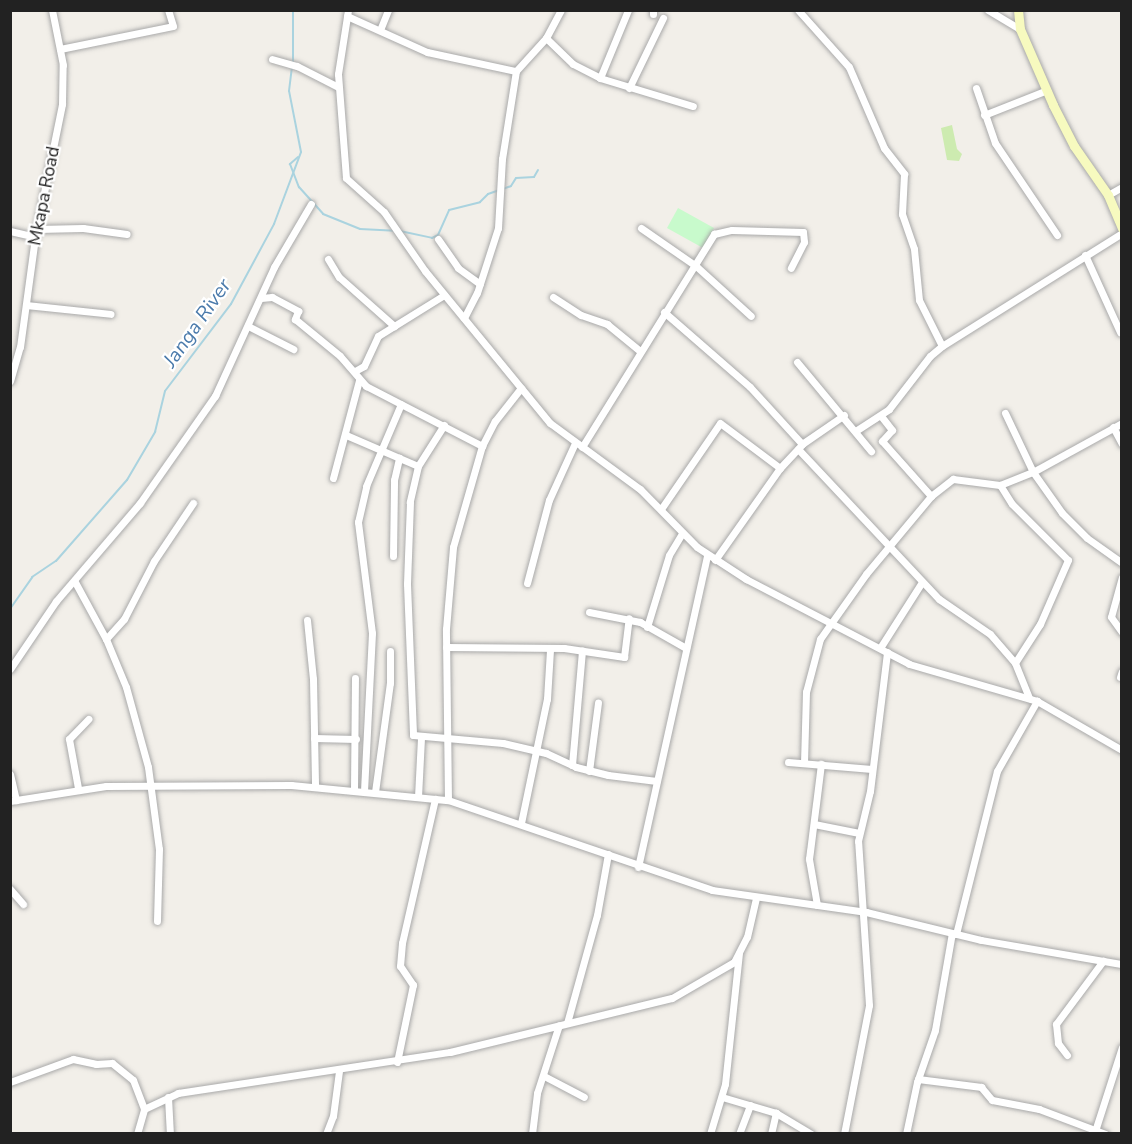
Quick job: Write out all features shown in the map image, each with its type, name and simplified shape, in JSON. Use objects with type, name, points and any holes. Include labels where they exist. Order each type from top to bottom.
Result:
[{"type":"street","name":"Mkapa Road","points":[[10,381],[26,305],[35,237],[60,113],[60,49],[52,10]]},
{"type":"street","points":[[60,49],[174,26],[168,10]]},
{"type":"street","points":[[380,30],[388,10]]},
{"type":"street","points":[[464,318],[494,247],[516,72],[546,38],[561,10]]},
{"type":"street","points":[[600,78],[628,10]]},
{"type":"street","points":[[798,10],[849,67],[884,148],[904,174],[902,214],[914,249],[918,293],[942,346]]},
{"type":"street","points":[[988,10],[1020,29]]},
{"type":"street","points":[[1018,10],[1020,29],[1047,90],[1074,146],[1108,195],[1122,228]]},
{"type":"street","points":[[516,72],[427,52],[347,13],[338,87],[346,178],[398,230],[444,295],[550,423],[627,478],[707,555],[829,624],[930,672],[1033,699],[1122,750]]},
{"type":"street","points":[[630,88],[663,18]]},
{"type":"street","points":[[546,38],[573,64],[600,78],[693,106]]},
{"type":"street","points":[[272,59],[297,66],[338,87]]},
{"type":"street","points":[[975,88],[995,143],[1039,202],[1057,235]]},
{"type":"street","points":[[984,115],[1047,90]]},
{"type":"street","points":[[1108,195],[1122,187]]},
{"type":"street","points":[[10,669],[56,601],[75,582],[140,503],[205,410],[311,204]]},
{"type":"street","points":[[37,228],[83,228],[127,234]]},
{"type":"street","points":[[641,228],[696,266],[751,316]]},
{"type":"street","points":[[10,231],[35,237]]},
{"type":"street","points":[[527,583],[549,500],[578,445],[696,266],[714,234],[723,231],[800,231],[804,242],[791,268]]},
{"type":"street","points":[[857,430],[881,416],[942,346],[1122,233]]},
{"type":"street","points":[[438,239],[458,268],[480,284]]},
{"type":"street","points":[[1084,255],[1120,332]]},
{"type":"street","points":[[328,259],[339,277],[394,326]]},
{"type":"street","points":[[355,371],[364,366],[372,342],[444,295]]},
{"type":"street","points":[[261,298],[272,297],[298,311],[295,319],[355,371],[359,380],[482,446]]},
{"type":"street","points":[[553,297],[581,315],[607,324],[640,351]]},
{"type":"street","points":[[26,305],[111,314]]},
{"type":"street","points":[[664,312],[750,387],[800,447],[939,599],[990,634],[1015,663],[1033,699]]},
{"type":"street","points":[[248,326],[293,349]]},
{"type":"street","points":[[797,362],[844,414],[871,451]]},
{"type":"street","points":[[333,478],[359,380]]},
{"type":"street","points":[[448,800],[446,647],[453,547],[482,446],[495,421],[521,388]]},
{"type":"street","points":[[364,791],[372,633],[358,528],[365,491],[401,404]]},
{"type":"street","points":[[1005,413],[1033,472],[1071,523],[1122,563]]},
{"type":"street","points":[[716,560],[780,468],[800,447],[844,414]]},
{"type":"street","points":[[881,416],[892,430],[882,441],[931,496]]},
{"type":"street","points":[[661,509],[720,423],[780,468]]},
{"type":"street","points":[[804,763],[807,685],[816,650],[829,624],[931,496],[953,479],[1000,485],[1033,472],[1122,423]]},
{"type":"street","points":[[444,425],[418,466],[408,520],[407,585],[412,733],[421,737],[490,741],[537,751],[589,771],[657,781]]},
{"type":"street","points":[[1113,427],[1122,444]]},
{"type":"street","points":[[346,435],[418,466]]},
{"type":"street","points":[[393,556],[394,480],[399,458]]},
{"type":"street","points":[[1000,485],[1012,504],[1068,560],[1040,624],[1015,663]]},
{"type":"street","points":[[106,639],[124,619],[151,567],[193,503]]},
{"type":"street","points":[[646,627],[669,555],[682,533]]},
{"type":"street","points":[[638,867],[707,555]]},
{"type":"street","points":[[1122,577],[1111,612],[1112,621],[1122,632]]},
{"type":"street","points":[[75,582],[106,639],[132,707],[151,787],[159,849],[157,921]]},
{"type":"street","points":[[844,1134],[869,1005],[866,912],[859,833],[872,769],[884,650],[922,582]]},
{"type":"street","points":[[589,612],[629,618],[686,648]]},
{"type":"street","points":[[446,647],[505,645],[550,650],[582,650],[624,657],[629,618]]},
{"type":"street","points":[[307,620],[315,786]]},
{"type":"street","points":[[521,824],[547,699],[550,650]]},
{"type":"street","points":[[572,765],[582,650]]},
{"type":"street","points":[[375,792],[390,683],[390,651]]},
{"type":"street","points":[[354,789],[355,678]]},
{"type":"street","points":[[906,1134],[918,1078],[935,1030],[954,933],[997,771],[1033,699]]},
{"type":"street","points":[[589,771],[598,703]]},
{"type":"street","points":[[78,788],[69,739],[88,718]]},
{"type":"street","points":[[418,797],[421,737]]},
{"type":"street","points":[[314,738],[356,739]]},
{"type":"street","points":[[788,762],[872,769]]},
{"type":"street","points":[[817,905],[809,863],[821,764]]},
{"type":"street","points":[[10,774],[14,801],[78,788],[315,786],[448,800],[608,854],[638,867],[712,890],[866,912],[954,933],[1118,963],[1122,971]]},
{"type":"street","points":[[397,1062],[413,985],[400,966],[402,943],[435,799]]},
{"type":"street","points":[[814,824],[859,833]]},
{"type":"street","points":[[532,1134],[544,1076],[597,915],[608,854]]},
{"type":"street","points":[[10,889],[22,904]]},
{"type":"street","points":[[710,1134],[722,1097],[740,954],[756,898]]},
{"type":"street","points":[[144,1109],[168,1097],[397,1062],[563,1024],[623,1013],[672,998],[715,975],[740,954]]},
{"type":"street","points":[[1067,1055],[1058,1043],[1056,1024],[1103,961]]},
{"type":"street","points":[[1094,1132],[1122,1047]]},
{"type":"street","points":[[10,1082],[73,1059],[112,1063],[133,1080],[144,1109],[137,1134]]},
{"type":"street","points":[[326,1134],[333,1116],[339,1071]]},
{"type":"street","points":[[544,1076],[564,1089],[584,1097]]},
{"type":"street","points":[[918,1078],[981,1087],[992,1100],[1039,1109],[1094,1132],[1105,1134]]},
{"type":"street","points":[[168,1097],[170,1134]]},
{"type":"street","points":[[722,1097],[776,1113],[811,1134]]},
{"type":"street","points":[[742,1132],[750,1105]]},
{"type":"street","points":[[771,1134],[776,1113]]},
{"type":"green space","points":[[952,125],[957,149],[962,154],[959,161],[947,160],[941,128]]},
{"type":"green space","points":[[678,208],[714,228],[703,248],[667,228]]},
{"type":"waterway","name":"Janga River","points":[[293,10],[293,62]]},
{"type":"waterway","name":"Janga River","points":[[10,609],[32,577],[56,561],[127,480],[155,432],[165,391],[231,304],[274,224],[301,152],[289,91],[292,68]]},
{"type":"waterway","points":[[298,157],[290,164],[299,187],[323,214],[360,229],[395,231]]},
{"type":"waterway","points":[[400,231],[432,238],[438,235],[449,210],[480,202],[488,194],[511,186],[516,178],[534,177],[538,170]]}]
